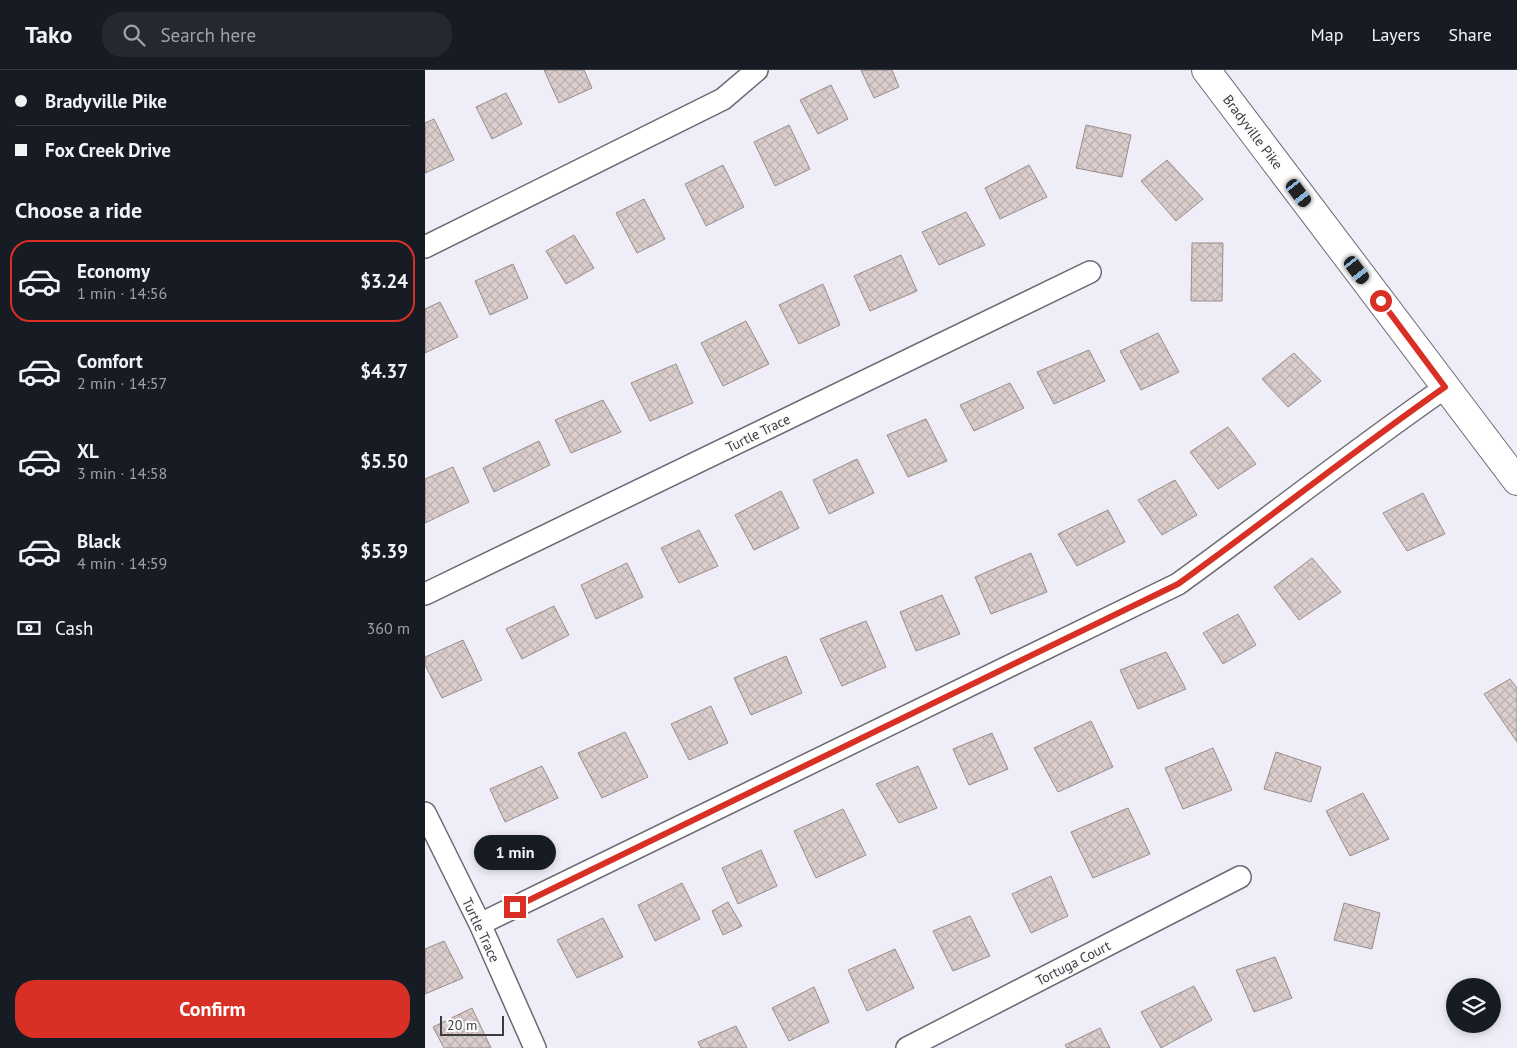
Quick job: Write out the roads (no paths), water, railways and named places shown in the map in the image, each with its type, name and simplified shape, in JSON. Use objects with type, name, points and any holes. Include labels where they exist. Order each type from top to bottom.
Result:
[{"type":"main road","name":"Bradyville Pike","points":[[1206,70],[1517,481]]},
{"type":"street","points":[[425,247],[723,99],[757,70]]},
{"type":"street","name":"Turtle Trace","points":[[425,594],[1090,272]]},
{"type":"street","points":[[480,924],[1178,584],[1257,527],[1360,447],[1445,387]]},
{"type":"street","name":"Turtle Trace","points":[[425,813],[480,924],[535,1048]]},
{"type":"street","name":"Tortuga Court","points":[[907,1048],[1240,877]]}]
